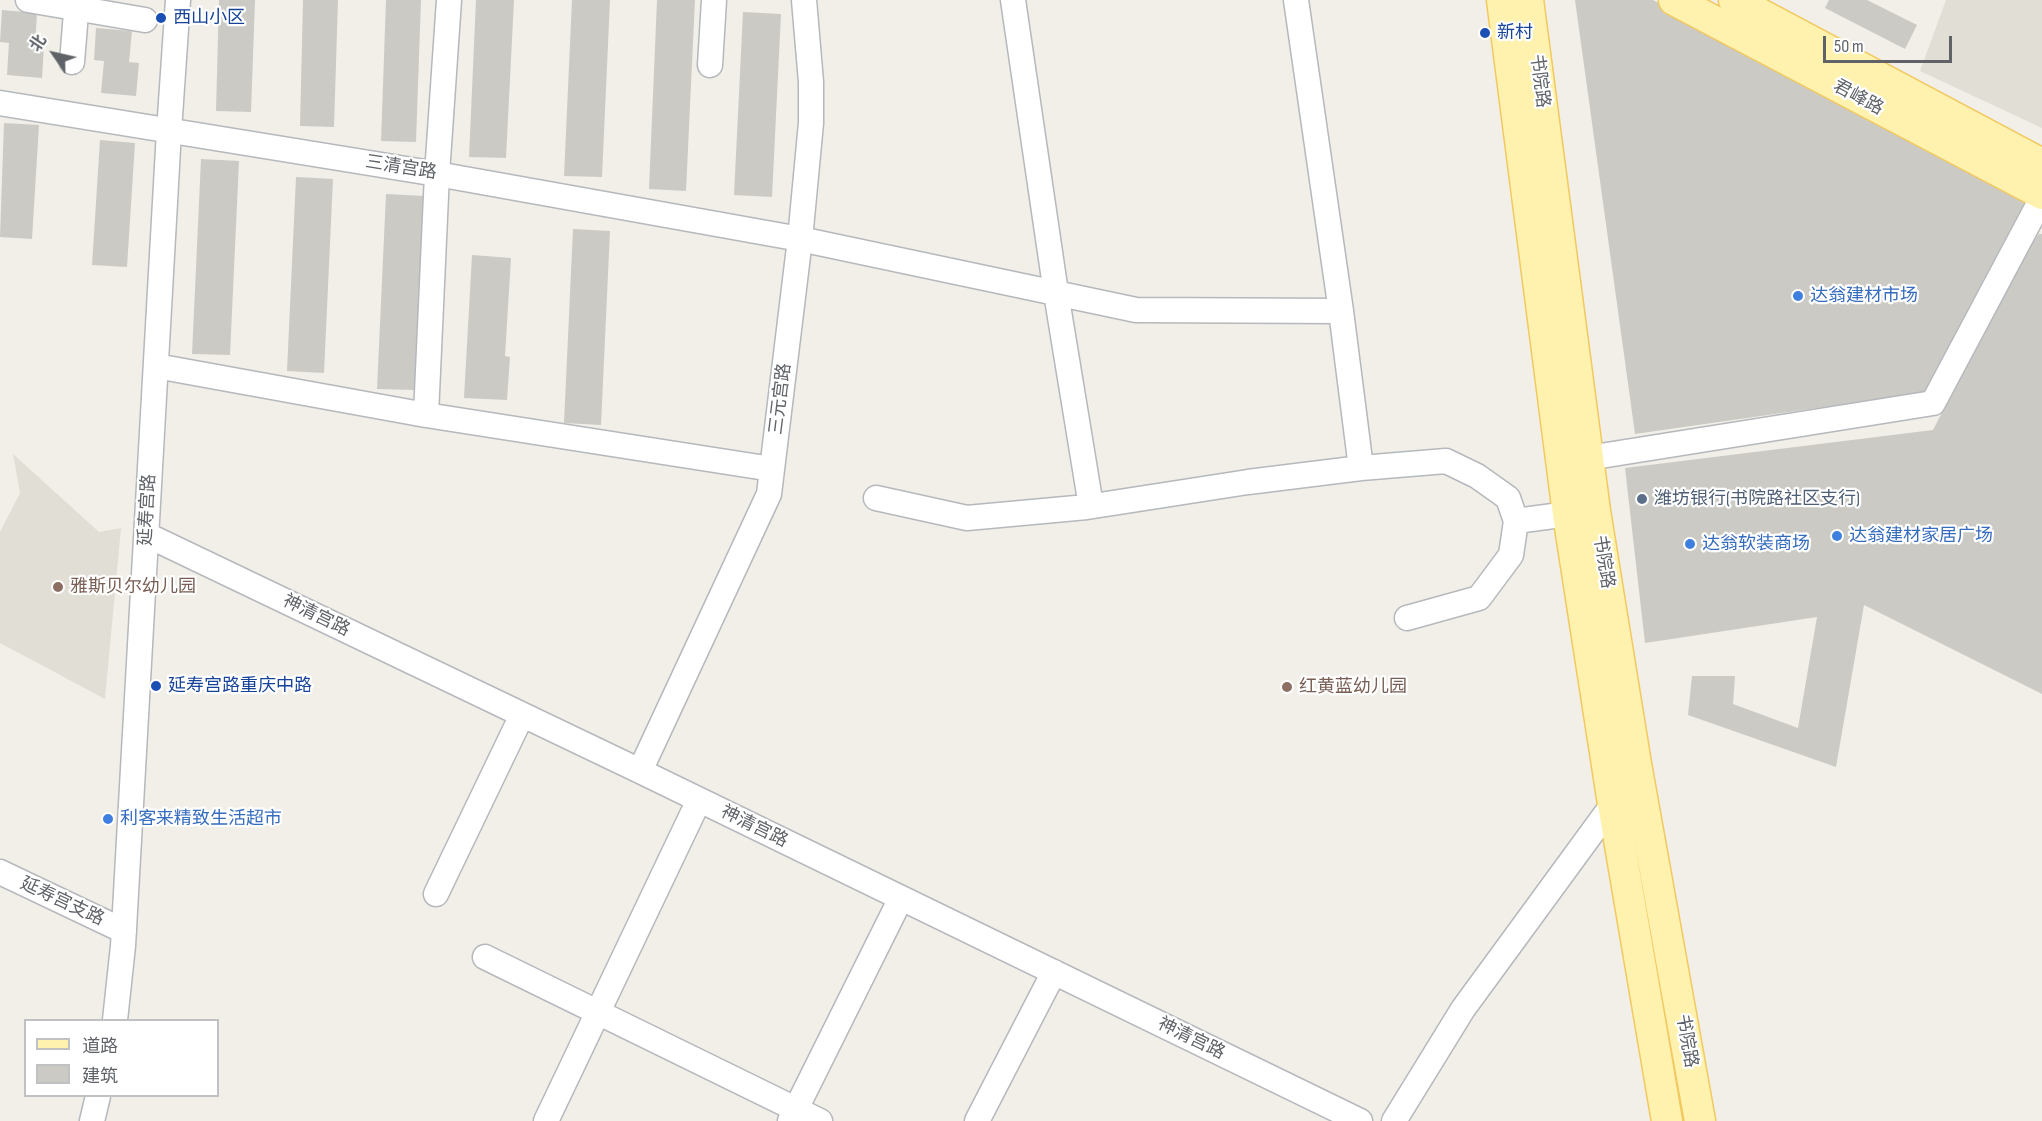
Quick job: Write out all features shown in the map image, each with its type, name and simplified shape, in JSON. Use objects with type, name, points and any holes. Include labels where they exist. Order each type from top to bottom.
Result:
[{"type":"main road","name":"书院路","points":[[1502,0],[1568,514],[1612,804],[1667,1121]]},
{"type":"main road","name":"书院路","points":[[1528,0],[1588,458],[1636,764],[1700,1121]]},
{"type":"main road","name":"君峰路","points":[[1674,0],[2042,196]]},
{"type":"main road","name":"君峰路","points":[[1734,0],[2042,164]]},
{"type":"street","points":[[28,0],[76,4],[146,20]]},
{"type":"street","name":"延寿宫路","points":[[115,1019],[124,931],[178,0]]},
{"type":"street","points":[[426,415],[436,174],[449,0]]},
{"type":"street","points":[[710,65],[714,0]]},
{"type":"street","name":"三元宫路","points":[[640,771],[769,494],[800,239],[811,123],[811,82],[801,0]]},
{"type":"street","points":[[1013,0],[1056,293],[1091,506]]},
{"type":"street","points":[[1296,0],[1361,468]]},
{"type":"street","points":[[72,62],[76,4]]},
{"type":"street","name":"三清宫路","points":[[0,104],[436,174],[800,239],[1136,310],[1341,311]]},
{"type":"street","points":[[1588,458],[1933,403],[2042,196]]},
{"type":"street","points":[[156,366],[426,415],[772,469]]},
{"type":"street","points":[[876,498],[967,518],[1091,506],[1248,482],[1361,468],[1446,461],[1478,476],[1509,498],[1516,521],[1510,555],[1479,598],[1407,618]]},
{"type":"street","points":[[1516,521],[1568,514]]},
{"type":"street","name":"神清宫路","points":[[147,535],[640,771],[1360,1121]]},
{"type":"street","points":[[436,894],[522,714]]},
{"type":"street","points":[[546,1121],[699,800]]},
{"type":"street","points":[[1394,1121],[1463,1009],[1612,804]]},
{"type":"street","name":"延寿宫支路","points":[[0,872],[124,931]]},
{"type":"street","points":[[793,1115],[901,898]]},
{"type":"street","points":[[485,957],[597,1012],[793,1115],[820,1121]]},
{"type":"street","points":[[977,1121],[1054,972]]},
{"type":"street","points":[[92,1121],[98,1097]]},
{"type":"shaded area","points":[[1946,0],[2042,0],[2042,128],[1920,71]]},
{"type":"shaded area","name":"雅斯贝尔幼儿园","points":[[13,454],[99,532],[121,528],[105,699],[0,643],[0,532],[20,493]]},
{"type":"building","points":[[219,0],[255,0],[251,112],[216,111]]},
{"type":"building","points":[[303,0],[338,0],[334,127],[300,126]]},
{"type":"building","points":[[386,0],[421,0],[416,142],[381,141]]},
{"type":"building","points":[[476,0],[514,0],[506,158],[469,157]]},
{"type":"building","points":[[572,0],[610,0],[602,177],[564,176]]},
{"type":"building","points":[[657,0],[695,0],[686,191],[649,189]]},
{"type":"building","name":"达翁建材市场","points":[[1575,0],[1653,0],[2031,201],[1929,392],[1635,434]]},
{"type":"building","points":[[1829,0],[1867,0],[1917,25],[1905,49],[1825,8]]},
{"type":"building","points":[[2,10],[37,13],[35,45],[44,45],[42,78],[7,75],[9,43],[0,42]]},
{"type":"building","points":[[743,12],[781,14],[772,197],[734,195]]},
{"type":"building","points":[[96,28],[132,31],[129,62],[139,63],[136,96],[101,93],[104,61],[94,60]]},
{"type":"building","points":[[4,123],[39,125],[32,239],[0,237]]},
{"type":"building","points":[[100,140],[135,143],[127,267],[92,265]]},
{"type":"building","points":[[201,159],[239,161],[230,355],[192,354]]},
{"type":"building","points":[[296,177],[333,179],[324,373],[287,371]]},
{"type":"building","points":[[386,194],[424,196],[415,390],[377,389]]},
{"type":"building","points":[[573,229],[610,231],[601,425],[564,423]]},
{"type":"building","name":"达翁建材家居广场","points":[[2039,234],[2042,234],[2042,694],[1864,605],[1836,767],[1688,715],[1692,676],[1735,676],[1733,704],[1798,728],[1817,617],[1645,643],[1625,468],[1933,430],[2021,257]]},
{"type":"building","points":[[472,255],[511,258],[505,356],[510,357],[507,400],[464,398]]},
{"type":"place","name":"西山小区","points":[[161,18]]},
{"type":"place","name":"新村","points":[[1485,33]]},
{"type":"place","name":"达翁建材市场","points":[[1798,296]]},
{"type":"place","name":"潍坊银行(书院路社区支行)","points":[[1642,499]]},
{"type":"place","name":"达翁建材家居广场","points":[[1837,536]]},
{"type":"place","name":"达翁软装商场","points":[[1690,544]]},
{"type":"place","name":"雅斯贝尔幼儿园","points":[[58,587]]},
{"type":"place","name":"延寿宫路重庆中路","points":[[156,686]]},
{"type":"place","name":"红黄蓝幼儿园","points":[[1287,687]]},
{"type":"place","name":"利客来精致生活超市","points":[[108,819]]}]
